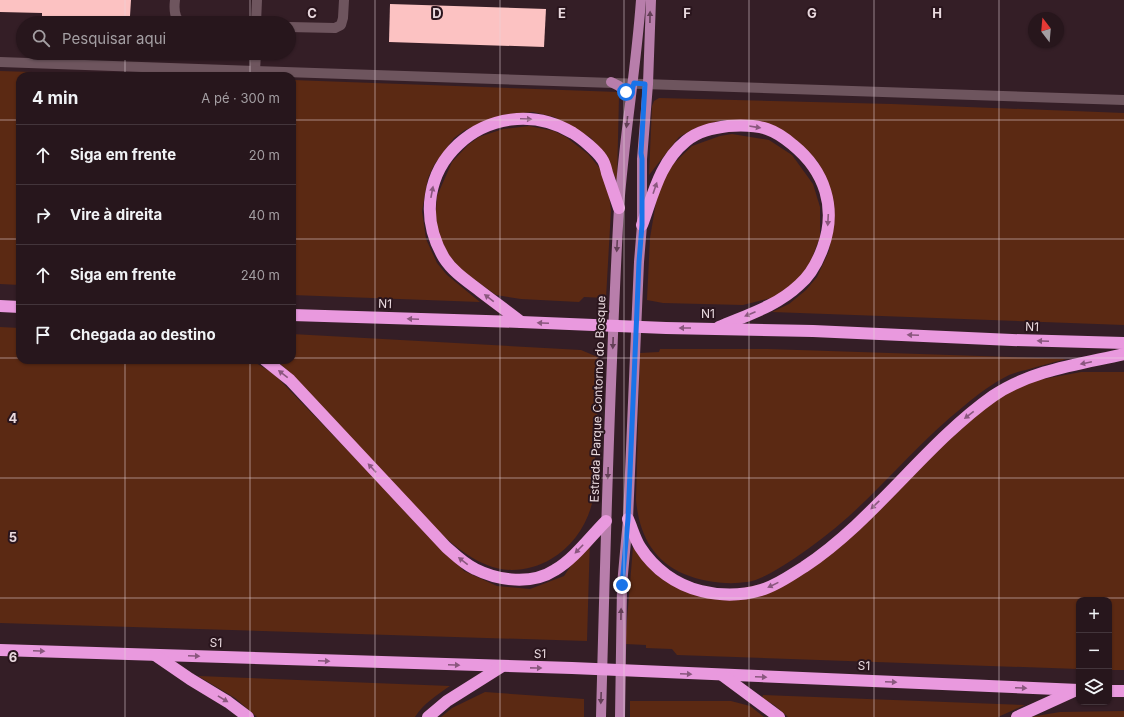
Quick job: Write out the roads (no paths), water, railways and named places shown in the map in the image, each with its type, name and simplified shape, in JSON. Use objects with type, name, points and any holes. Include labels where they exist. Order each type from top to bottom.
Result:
[{"type":"highway","points":[[521,322],[455,271],[445,259],[432,232],[430,199],[434,182],[441,164],[453,149],[477,131],[502,121],[531,119],[548,122],[565,129],[582,139],[602,159],[619,208]]},
{"type":"highway","points":[[642,225],[658,179],[666,164],[682,145],[698,133],[714,128],[733,126],[752,126],[768,129],[786,139],[810,160],[826,191],[829,207],[829,224],[825,243],[818,262],[800,285],[777,302],[715,328]]},
{"type":"highway","points":[[0,306],[16,306]]},
{"type":"highway","name":"N1","points":[[296,315],[666,328],[813,331],[1012,340],[1124,343]]},
{"type":"highway","points":[[628,519],[640,547],[662,572],[676,581],[692,589],[728,595],[762,590],[790,577],[838,542],[961,421],[994,395],[1021,381],[1043,373],[1124,354]]},
{"type":"highway","points":[[270,364],[290,380],[441,541],[462,561],[474,569],[487,575],[506,579],[541,577],[555,570],[567,561],[606,521]]},
{"type":"highway","name":"S1","points":[[0,650],[501,667],[572,668],[1076,690]]},
{"type":"highway","points":[[155,655],[190,679],[228,702],[248,717]]},
{"type":"highway","points":[[428,717],[447,701],[501,667]]},
{"type":"highway","points":[[722,675],[779,717]]},
{"type":"highway","points":[[1017,717],[1076,691]]},
{"type":"highway","points":[[1112,691],[1124,691]]},
{"type":"main road","points":[[175,0],[176,16]]},
{"type":"main road","points":[[256,16],[257,0]]},
{"type":"main road","points":[[296,27],[335,28],[341,25],[344,0]]},
{"type":"main road","points":[[620,717],[622,585],[628,519],[639,262],[642,225],[642,84],[639,26],[641,0]]},
{"type":"main road","points":[[642,84],[650,0]]},
{"type":"main road","points":[[255,71],[256,60]]},
{"type":"main road","points":[[0,62],[287,72]]},
{"type":"main road","points":[[296,72],[1124,100]]},
{"type":"main road","points":[[611,82],[619,86],[630,97]]},
{"type":"main road","name":"Estrada Parque Contorno do Bosque","points":[[600,717],[606,521],[619,208],[630,97],[642,84]]}]
